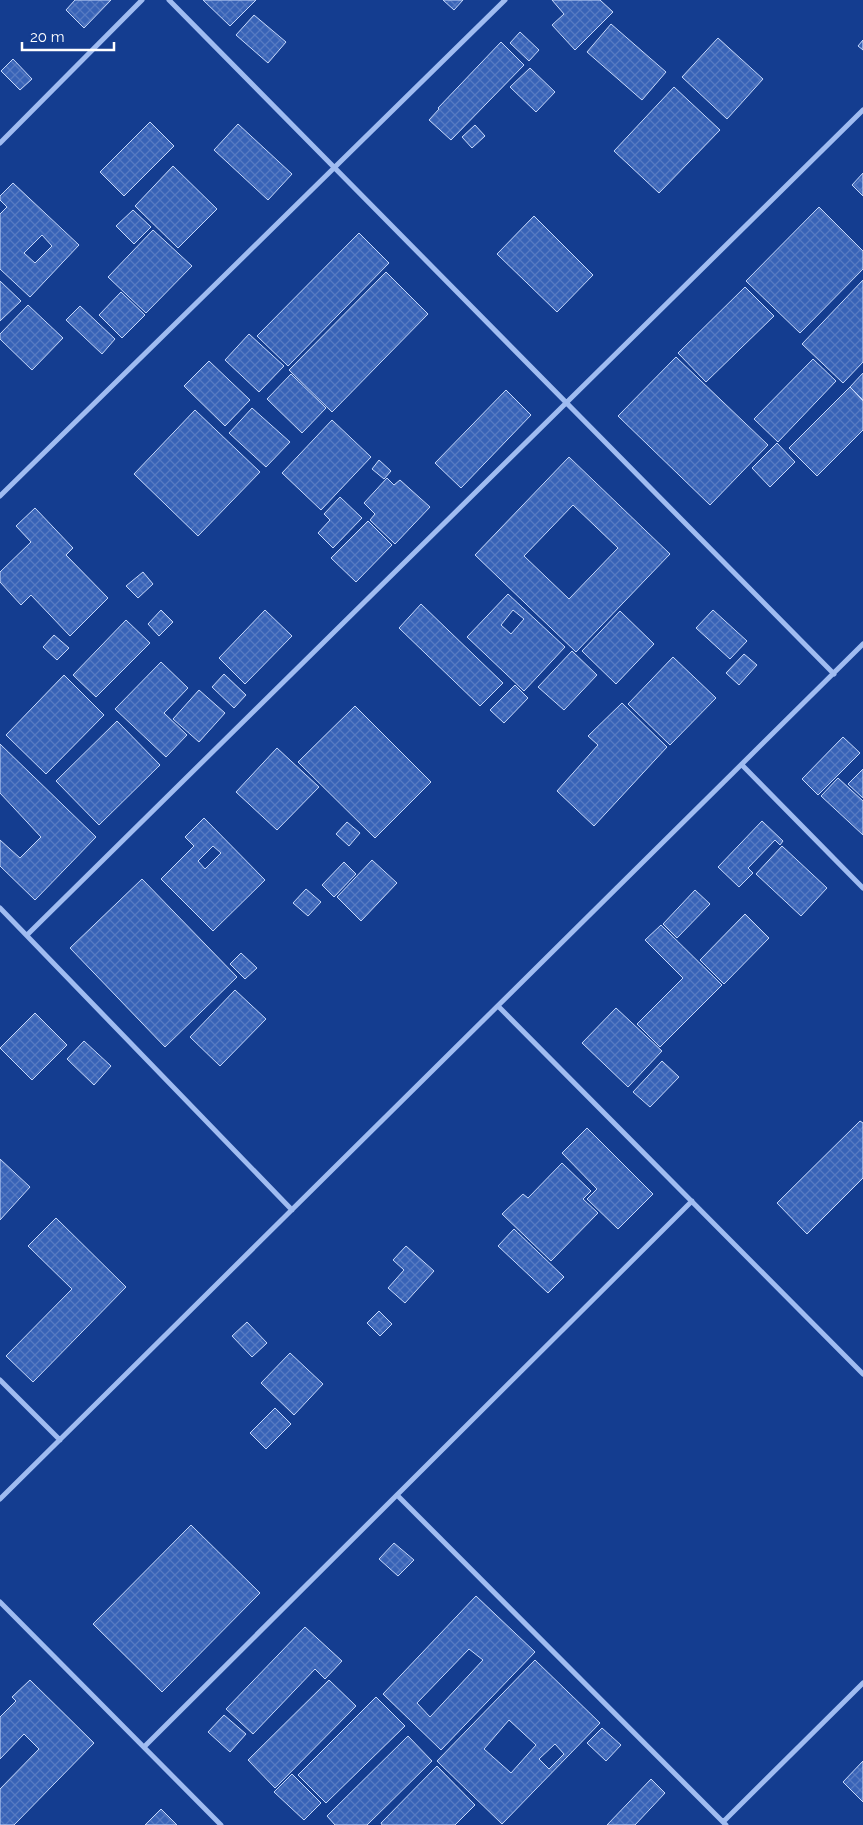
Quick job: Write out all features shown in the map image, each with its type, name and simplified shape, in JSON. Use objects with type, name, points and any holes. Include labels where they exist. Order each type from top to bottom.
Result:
[{"type":"street","points":[[0,143],[142,0]]},
{"type":"street","points":[[169,0],[834,674]]},
{"type":"street","points":[[0,496],[505,0]]},
{"type":"street","points":[[27,935],[863,110]]},
{"type":"street","points":[[0,1499],[863,644]]},
{"type":"street","points":[[742,765],[863,888]]},
{"type":"street","points":[[0,908],[292,1210]]},
{"type":"street","points":[[498,1006],[863,1374]]},
{"type":"street","points":[[144,1747],[692,1201]]},
{"type":"street","points":[[0,1380],[60,1440]]},
{"type":"street","points":[[397,1495],[724,1824],[863,1683]]},
{"type":"street","points":[[0,1602],[221,1825]]},
{"type":"building","points":[[75,0],[111,0],[84,28],[66,10]]},
{"type":"building","points":[[203,0],[256,0],[230,26]]},
{"type":"building","points":[[443,0],[463,0],[454,10]]},
{"type":"building","points":[[552,0],[600,0],[613,12],[575,50],[552,25],[564,14]]},
{"type":"building","points":[[254,15],[286,42],[268,63],[236,35]]},
{"type":"building","points":[[611,24],[666,72],[642,100],[587,52]]},
{"type":"building","points":[[520,32],[539,50],[529,61],[510,43]]},
{"type":"building","points":[[718,38],[763,79],[727,119],[682,77]]},
{"type":"building","points":[[863,40],[863,50],[858,46]]},
{"type":"building","points":[[501,42],[524,65],[451,140],[429,120],[438,108]]},
{"type":"building","points":[[13,59],[32,79],[20,90],[1,71]]},
{"type":"building","points":[[530,68],[555,92],[536,112],[510,87]]},
{"type":"building","points":[[674,87],[720,130],[659,193],[614,151]]},
{"type":"building","points":[[150,122],[174,146],[124,196],[100,172]]},
{"type":"building","points":[[238,124],[292,174],[268,200],[214,150]]},
{"type":"building","points":[[475,125],[485,136],[472,148],[462,137]]},
{"type":"building","points":[[173,166],[217,209],[178,248],[135,206]]},
{"type":"building","points":[[863,173],[863,196],[852,185]]},
{"type":"building","points":[[13,183],[79,245],[30,297],[0,269],[0,214],[7,207],[0,200],[0,196]],"holes":[[[42,235],[52,246],[35,263],[24,253]]]},
{"type":"building","points":[[819,207],[863,251],[863,269],[800,333],[746,281]]},
{"type":"building","points":[[133,210],[151,227],[134,244],[116,226]]},
{"type":"building","points":[[534,216],[593,275],[557,312],[497,254]]},
{"type":"building","points":[[153,230],[192,266],[146,313],[108,277]]},
{"type":"building","points":[[359,233],[389,263],[288,366],[257,336]]},
{"type":"building","points":[[386,272],[428,314],[332,412],[289,370]]},
{"type":"building","points":[[863,280],[863,362],[843,383],[802,344]]},
{"type":"building","points":[[0,281],[21,301],[0,321]]},
{"type":"building","points":[[745,287],[774,316],[706,382],[678,353]]},
{"type":"building","points":[[121,292],[145,315],[122,338],[99,315]]},
{"type":"building","points":[[28,305],[63,338],[32,370],[0,339],[0,334]]},
{"type":"building","points":[[80,306],[115,339],[102,354],[66,320]]},
{"type":"building","points":[[249,334],[284,366],[259,392],[225,360]]},
{"type":"building","points":[[676,357],[768,445],[710,505],[618,416]]},
{"type":"building","points":[[813,359],[836,381],[778,442],[754,419]]},
{"type":"building","points":[[209,361],[250,400],[225,426],[184,386]]},
{"type":"building","points":[[863,373],[863,400],[850,387]]},
{"type":"building","points":[[291,374],[326,408],[302,433],[267,399]]},
{"type":"building","points":[[850,387],[863,401],[863,430],[817,476],[789,448]]},
{"type":"building","points":[[506,390],[531,415],[461,488],[435,463]]},
{"type":"building","points":[[252,408],[290,442],[266,467],[229,433]]},
{"type":"building","points":[[195,410],[260,472],[198,536],[134,474]]},
{"type":"building","points":[[332,420],[371,457],[321,510],[282,473]]},
{"type":"building","points":[[777,443],[795,462],[770,487],[752,468]]},
{"type":"building","points":[[569,457],[670,554],[576,652],[475,555]],"holes":[[[573,505],[618,548],[569,599],[524,556]]]},
{"type":"building","points":[[379,460],[391,471],[384,479],[372,469]]},
{"type":"building","points":[[387,478],[394,485],[400,480],[430,507],[395,544],[370,520],[375,514],[364,503]]},
{"type":"building","points":[[340,497],[362,518],[333,548],[318,533],[330,520],[324,514]]},
{"type":"building","points":[[35,508],[73,548],[66,555],[108,598],[70,636],[31,595],[21,605],[0,582],[0,572],[31,542],[16,526]]},
{"type":"building","points":[[368,521],[392,545],[356,582],[331,558]]},
{"type":"building","points":[[143,572],[153,584],[138,598],[126,586]]},
{"type":"building","points":[[508,594],[565,647],[524,691],[467,637]],"holes":[[[513,610],[524,619],[511,634],[501,625]]]},
{"type":"building","points":[[421,604],[503,683],[480,706],[399,628]]},
{"type":"building","points":[[161,610],[173,622],[159,636],[148,624]]},
{"type":"building","points":[[265,610],[292,636],[245,684],[219,658]]},
{"type":"building","points":[[713,610],[747,641],[730,659],[696,628]]},
{"type":"building","points":[[620,611],[654,644],[616,684],[582,651]]},
{"type":"building","points":[[126,620],[150,643],[96,697],[73,675]]},
{"type":"building","points":[[54,635],[69,648],[57,660],[43,647]]},
{"type":"building","points":[[572,651],[597,675],[564,710],[538,687]]},
{"type":"building","points":[[744,654],[757,665],[739,685],[726,673]]},
{"type":"building","points":[[673,657],[716,698],[670,745],[628,704]]},
{"type":"building","points":[[161,662],[188,688],[164,713],[187,735],[166,757],[115,709]]},
{"type":"building","points":[[224,674],[246,695],[234,708],[212,687]]},
{"type":"building","points":[[64,675],[104,715],[46,774],[6,735]]},
{"type":"building","points":[[515,685],[528,698],[504,723],[490,710]]},
{"type":"building","points":[[199,690],[225,713],[199,742],[173,719]]},
{"type":"building","points":[[622,703],[667,747],[594,826],[557,791],[598,745],[588,736]]},
{"type":"building","points":[[355,706],[431,782],[375,838],[298,762]]},
{"type":"building","points":[[117,721],[160,765],[99,825],[56,781]]},
{"type":"building","points":[[843,737],[860,753],[818,795],[802,779]]},
{"type":"building","points":[[0,744],[96,837],[35,900],[0,866],[0,840],[20,858],[41,837],[0,793]]},
{"type":"building","points":[[277,748],[319,787],[277,830],[236,792]]},
{"type":"building","points":[[863,769],[863,798],[848,784]]},
{"type":"building","points":[[838,778],[863,801],[863,835],[821,796]]},
{"type":"building","points":[[204,818],[265,880],[213,931],[161,879],[194,846],[185,837]],"holes":[[[213,846],[221,853],[205,869],[198,861]]]},
{"type":"building","points":[[762,821],[783,841],[780,845],[775,840],[748,868],[753,873],[739,887],[718,867]]},
{"type":"building","points":[[347,822],[360,833],[349,846],[336,834]]},
{"type":"building","points":[[782,846],[827,888],[801,916],[756,874]]},
{"type":"building","points":[[372,860],[397,883],[361,921],[337,897]]},
{"type":"building","points":[[344,862],[356,874],[334,897],[322,885]]},
{"type":"building","points":[[142,879],[237,977],[165,1047],[70,948]]},
{"type":"building","points":[[306,889],[321,902],[308,916],[293,903]]},
{"type":"building","points":[[695,890],[710,904],[677,938],[663,924]]},
{"type":"building","points":[[745,914],[769,938],[724,984],[700,960]]},
{"type":"building","points":[[661,925],[722,985],[660,1047],[637,1024],[683,978],[645,940]]},
{"type":"building","points":[[241,953],[257,968],[245,979],[230,964]]},
{"type":"building","points":[[235,990],[266,1019],[220,1066],[190,1037]]},
{"type":"building","points":[[616,1008],[662,1051],[628,1087],[582,1043]]},
{"type":"building","points":[[35,1013],[67,1045],[32,1080],[0,1048]]},
{"type":"building","points":[[84,1041],[111,1066],[94,1085],[67,1059]]},
{"type":"building","points":[[662,1061],[679,1077],[650,1107],[633,1092]]},
{"type":"building","points":[[860,1121],[863,1123],[863,1178],[807,1234],[777,1203]]},
{"type":"building","points":[[587,1128],[653,1194],[618,1229],[587,1199],[597,1189],[562,1153]]},
{"type":"building","points":[[0,1159],[30,1187],[0,1220]]},
{"type":"building","points":[[562,1163],[591,1191],[583,1199],[598,1213],[551,1261],[502,1214],[523,1194],[528,1198]]},
{"type":"building","points":[[56,1218],[126,1287],[33,1382],[6,1356],[72,1289],[28,1246]]},
{"type":"building","points":[[514,1229],[564,1277],[548,1293],[498,1246]]},
{"type":"building","points":[[406,1246],[434,1271],[405,1303],[388,1288],[404,1270],[393,1260]]},
{"type":"building","points":[[379,1311],[392,1324],[380,1336],[367,1323]]},
{"type":"building","points":[[247,1322],[267,1343],[252,1357],[232,1336]]},
{"type":"building","points":[[290,1353],[323,1384],[294,1415],[261,1383]]},
{"type":"building","points":[[275,1408],[291,1424],[266,1449],[250,1433]]},
{"type":"building","points":[[191,1525],[260,1593],[162,1692],[93,1624]]},
{"type":"building","points":[[394,1543],[414,1560],[398,1576],[379,1559]]},
{"type":"building","points":[[476,1596],[535,1652],[441,1750],[383,1694]],"holes":[[[469,1649],[483,1660],[430,1717],[417,1703]]]},
{"type":"building","points":[[305,1627],[342,1661],[325,1679],[315,1669],[253,1734],[226,1709]]},
{"type":"building","points":[[535,1660],[600,1723],[502,1824],[437,1761]],"holes":[[[509,1720],[536,1745],[511,1773],[484,1749]],[[555,1744],[564,1754],[549,1769],[539,1759]]]},
{"type":"building","points":[[30,1680],[94,1743],[14,1825],[0,1825],[0,1789],[39,1749],[24,1734],[0,1759],[0,1717],[16,1701],[12,1697]]},
{"type":"building","points":[[329,1680],[356,1706],[275,1788],[248,1760]]},
{"type":"building","points":[[376,1697],[405,1726],[326,1803],[298,1775]]},
{"type":"building","points":[[224,1715],[246,1734],[230,1752],[208,1732]]},
{"type":"building","points":[[602,1728],[621,1745],[606,1761],[587,1743]]},
{"type":"building","points":[[408,1736],[432,1761],[367,1825],[335,1825],[327,1816]]},
{"type":"building","points":[[863,1761],[863,1802],[843,1782]]},
{"type":"building","points":[[437,1766],[475,1805],[455,1825],[382,1825],[381,1823]]},
{"type":"building","points":[[292,1774],[321,1803],[304,1820],[274,1792]]},
{"type":"building","points":[[651,1779],[665,1793],[635,1825],[607,1825]]},
{"type":"building","points":[[161,1809],[177,1825],[145,1825]]}]
